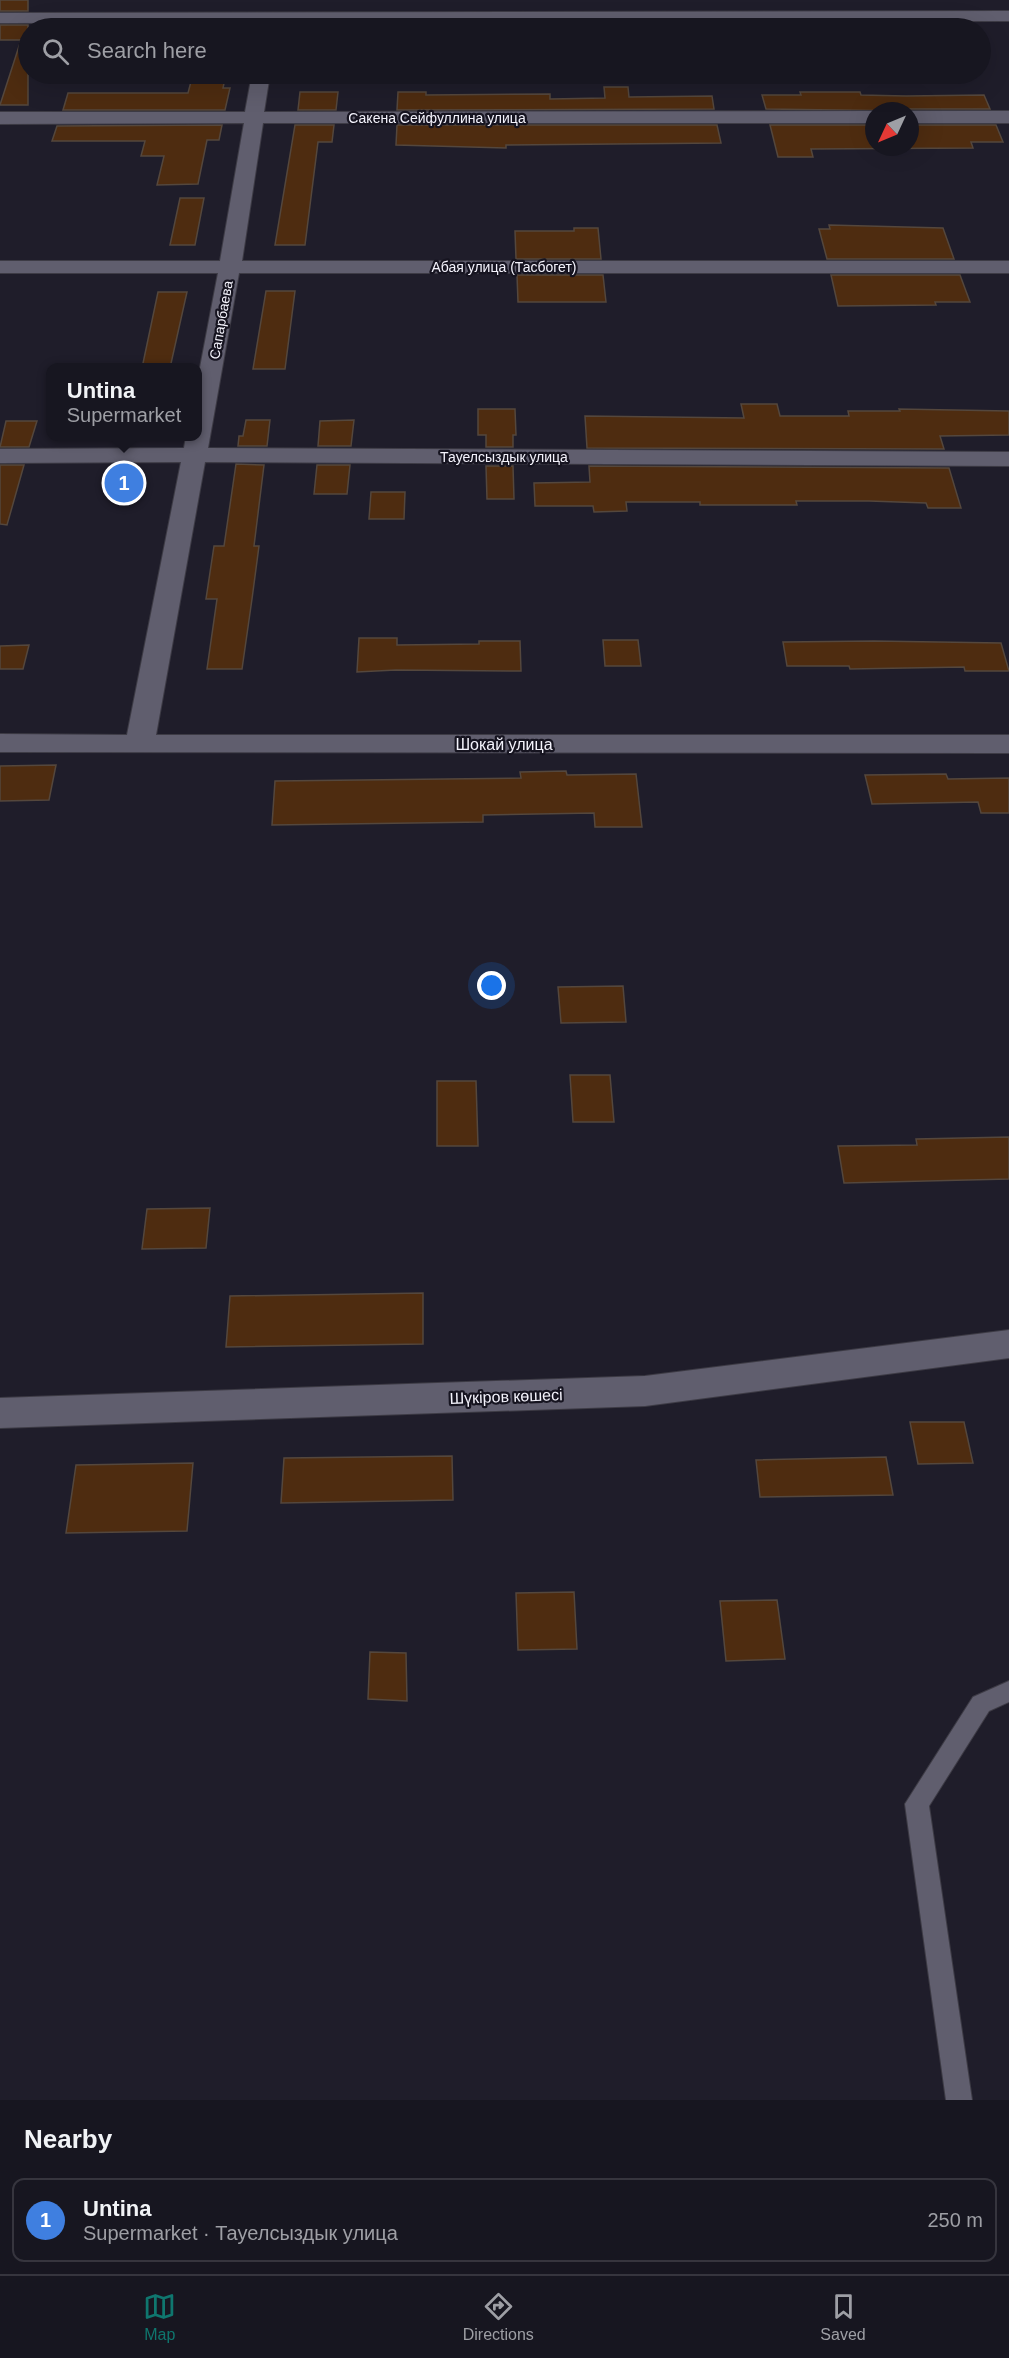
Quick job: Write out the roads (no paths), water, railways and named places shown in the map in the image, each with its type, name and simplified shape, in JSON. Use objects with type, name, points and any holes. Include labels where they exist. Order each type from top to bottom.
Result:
[{"type":"street","points":[[270,18],[275,0]]},
{"type":"street","points":[[824,18],[1009,16]]},
{"type":"street","points":[[0,18],[18,18]]},
{"type":"street","name":"Сапарбаева","points":[[202,422],[259,84]]},
{"type":"street","name":"Сакена Сейфуллина улица","points":[[0,118],[865,117]]},
{"type":"street","points":[[919,117],[1009,117]]},
{"type":"street","name":"Абая улица (Тасбогет)","points":[[0,267],[1009,267]]},
{"type":"street","name":"Сапарбаева","points":[[140,743],[199,441]]},
{"type":"street","name":"Тауелсыздык улица","points":[[0,456],[1009,459]]},
{"type":"street","name":"Шокай улица","points":[[0,743],[1009,744]]},
{"type":"street","name":"Шүкіров көшесі","points":[[0,1413],[645,1391],[1009,1344]]},
{"type":"lane","points":[[959,2100],[916,1804],[981,1704],[1009,1691]]},
{"type":"place","name":"Untina","points":[[124,483]]}]
